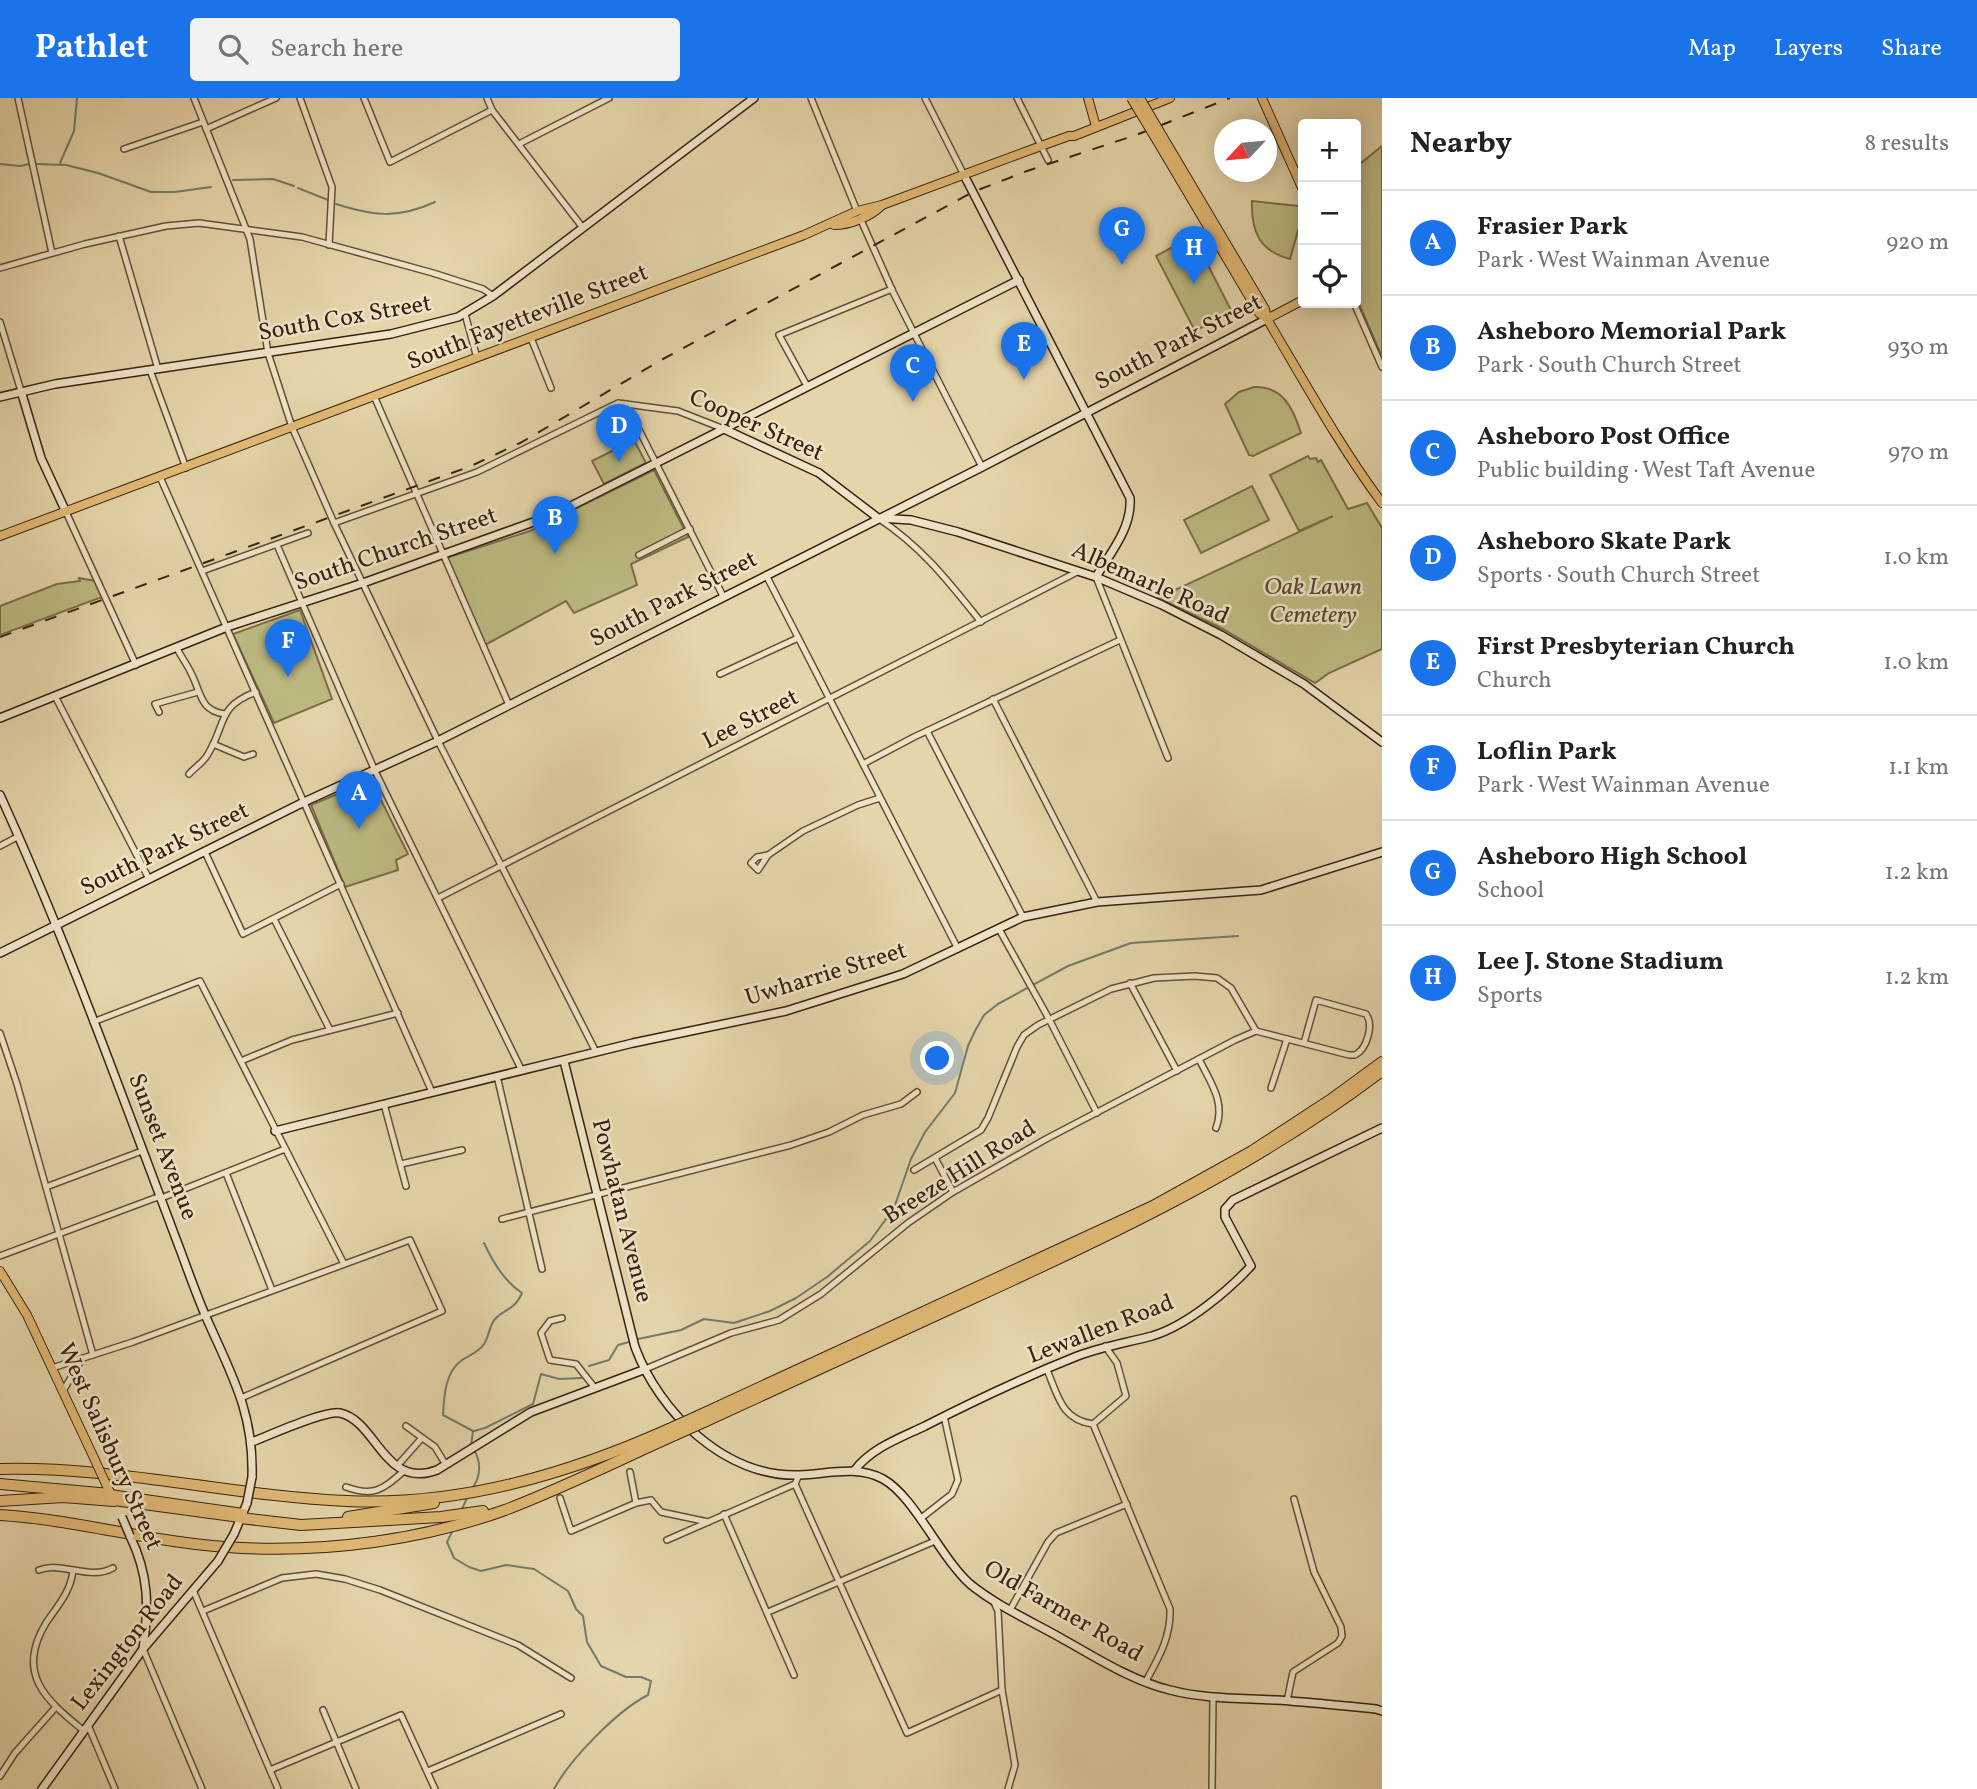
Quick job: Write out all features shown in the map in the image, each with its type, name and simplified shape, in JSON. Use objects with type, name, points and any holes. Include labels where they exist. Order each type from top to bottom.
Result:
[{"type":"highway","points":[[701,1419],[1153,1206],[1262,1144],[1382,1062]]},
{"type":"highway","points":[[0,1514],[213,1546],[294,1548],[399,1538],[467,1522],[537,1497],[672,1432],[1042,1267],[1165,1208],[1257,1156],[1382,1071]]},
{"type":"highway","points":[[243,1511],[286,1519],[360,1516],[503,1488],[583,1464],[672,1432]]},
{"type":"highway","points":[[0,1469],[81,1470],[350,1501],[395,1500],[503,1488]]},
{"type":"highway","points":[[0,1484],[112,1497]]},
{"type":"highway","points":[[0,1501],[112,1497]]},
{"type":"highway","points":[[243,1511],[301,1525],[472,1514],[537,1497]]},
{"type":"main road","points":[[1088,98],[1095,123]]},
{"type":"main road","points":[[1131,98],[1160,139]]},
{"type":"main road","points":[[1140,98],[1160,139],[1259,313],[1267,319],[1341,443],[1382,503]]},
{"type":"main road","points":[[1069,135],[1074,136],[1153,107],[1170,98]]},
{"type":"main road","points":[[1262,98],[1299,182]]},
{"type":"main road","points":[[964,175],[1069,135],[1072,131],[1151,102],[1157,103]]},
{"type":"main road","name":"South Fayetteville Street","points":[[0,536],[858,215],[875,212],[879,205],[964,175]]},
{"type":"main road","name":"South Park Street","points":[[1267,319],[1298,303]]},
{"type":"main road","name":"West Salisbury Street","points":[[0,1271],[27,1315],[112,1497]]},
{"type":"main road","points":[[112,1497],[243,1511]]},
{"type":"street","points":[[18,98],[52,253]]},
{"type":"street","points":[[194,98],[250,239],[268,353],[292,427],[334,523],[438,741],[596,1052]]},
{"type":"street","points":[[206,129],[276,98]]},
{"type":"street","points":[[300,98],[332,187],[329,245]]},
{"type":"street","points":[[364,98],[390,162],[492,110]]},
{"type":"street","points":[[487,98],[492,110],[583,228]]},
{"type":"street","points":[[519,144],[608,98]]},
{"type":"street","points":[[811,98],[858,215],[892,289],[982,467]]},
{"type":"street","points":[[925,98],[1126,487],[1131,507],[1126,527],[1096,577],[1168,758]]},
{"type":"street","points":[[1017,98],[1048,160]]},
{"type":"street","name":"South Cox Street","points":[[0,397],[55,384],[391,334],[441,323],[465,314],[493,296],[751,99]]},
{"type":"street","points":[[124,149],[203,122]]},
{"type":"street","points":[[0,268],[119,236],[184,223],[293,235],[433,273],[483,289],[493,296]]},
{"type":"street","points":[[119,236],[154,369],[186,468]]},
{"type":"street","name":"South Church Street","points":[[0,718],[227,627],[363,583],[551,516],[1019,280]]},
{"type":"street","points":[[807,386],[779,335],[892,289]]},
{"type":"street","points":[[1356,308],[1382,368]]},
{"type":"street","points":[[465,314],[477,358]]},
{"type":"street","name":"South Park Street","points":[[0,953],[304,802],[438,741],[982,467],[1267,319]]},
{"type":"street","points":[[0,322],[41,458],[136,664]]},
{"type":"street","points":[[531,338],[551,388]]},
{"type":"street","points":[[374,396],[509,705]]},
{"type":"street","points":[[334,523],[477,472],[618,403],[626,404],[723,596]]},
{"type":"street","name":"Cooper Street","points":[[626,404],[678,411],[819,473],[900,532],[929,559],[981,622]]},
{"type":"street","points":[[160,477],[432,1092]]},
{"type":"street","name":"Albemarle Road","points":[[878,518],[911,520],[936,526],[1079,571],[1162,605],[1235,643],[1325,697],[1382,742]]},
{"type":"street","points":[[639,555],[690,529]]},
{"type":"street","points":[[202,571],[308,533]]},
{"type":"street","points":[[277,544],[375,771],[522,1071]]},
{"type":"street","name":"Lee Street","points":[[438,898],[1079,571]]},
{"type":"street","points":[[766,575],[958,949]]},
{"type":"street","points":[[720,674],[799,638]]},
{"type":"street","points":[[863,764],[1120,640]]},
{"type":"street","points":[[177,648],[207,707],[225,713]]},
{"type":"street","points":[[159,712],[155,704],[198,692]]},
{"type":"street","points":[[189,774],[208,756],[225,713],[236,701],[256,692]]},
{"type":"street","points":[[55,696],[149,879]]},
{"type":"street","points":[[993,699],[1097,902]]},
{"type":"street","points":[[927,731],[1023,917]]},
{"type":"street","points":[[213,744],[244,757],[253,754]]},
{"type":"street","name":"Sunset Avenue","points":[[0,795],[57,925],[205,1315],[241,1398],[252,1442],[252,1477],[243,1511]]},
{"type":"street","points":[[768,855],[803,831],[880,798]]},
{"type":"street","points":[[0,846],[19,836]]},
{"type":"street","points":[[205,852],[243,934],[341,884]]},
{"type":"street","name":"Uwharrie Street","points":[[275,1131],[596,1052],[786,1011],[903,974],[1023,917],[1097,902],[1261,890],[1382,852]]},
{"type":"street","points":[[274,919],[330,1030]]},
{"type":"street","points":[[999,929],[1097,1113]]},
{"type":"street","points":[[914,1170],[981,1130],[1020,1041],[1030,1030],[1111,989],[1169,976],[1217,978],[1231,988],[1256,1031],[1287,1039],[1304,1043],[1355,1055],[1364,1047],[1371,1024],[1369,1017],[1316,1000],[1304,1043]]},
{"type":"street","points":[[93,1022],[200,981],[344,1264]]},
{"type":"street","points":[[1130,983],[1177,1071]]},
{"type":"street","points":[[241,1061],[280,1044],[398,1013]]},
{"type":"street","name":"Breeze Hill Road","points":[[643,1370],[711,1340],[779,1320],[798,1310],[908,1223],[953,1192],[1097,1113],[1256,1031]]},
{"type":"street","points":[[0,1033],[93,1355]]},
{"type":"street","points":[[1271,1088],[1287,1039]]},
{"type":"street","points":[[1199,1059],[1220,1102],[1216,1128]]},
{"type":"street","name":"Powhatan Avenue","points":[[564,1061],[629,1329],[643,1370]]},
{"type":"street","points":[[497,1076],[542,1269]]},
{"type":"street","points":[[502,1219],[791,1145],[829,1132],[863,1115],[901,1104],[917,1092]]},
{"type":"street","points":[[384,1104],[406,1186]]},
{"type":"street","name":"Lewallen Road","points":[[854,1471],[874,1452],[944,1416],[1046,1370],[1105,1346],[1154,1336],[1172,1328],[1222,1293],[1251,1266],[1225,1217],[1225,1209],[1233,1200],[1382,1128]]},
{"type":"street","points":[[0,1256],[285,1149]]},
{"type":"street","points":[[401,1164],[463,1150]]},
{"type":"street","points":[[46,1187],[142,1151]]},
{"type":"street","points":[[935,1158],[953,1192]]},
{"type":"street","points":[[226,1173],[272,1290]]},
{"type":"street","points":[[52,1368],[410,1240],[442,1311],[241,1398]]},
{"type":"street","points":[[562,1318],[550,1321],[541,1332],[550,1360],[576,1364],[595,1388]]},
{"type":"street","points":[[1093,1424],[1126,1396],[1117,1363],[1105,1346]]},
{"type":"street","points":[[63,1391],[82,1359]]},
{"type":"street","points":[[252,1442],[325,1415],[341,1413],[353,1420],[400,1468],[423,1474],[446,1465],[531,1412],[643,1370]]},
{"type":"street","name":"Old Farmer Road","points":[[643,1370],[677,1417],[713,1447],[750,1466],[769,1472],[799,1475],[854,1471],[870,1473],[885,1480],[897,1490],[963,1577],[1010,1610],[1146,1681],[1168,1690],[1213,1697],[1287,1701],[1382,1711]]},
{"type":"street","points":[[1046,1370],[1067,1414],[1076,1420],[1093,1424]]},
{"type":"street","points":[[920,1519],[952,1494],[958,1480],[944,1416]]},
{"type":"street","points":[[1093,1424],[1170,1609],[1168,1639],[1146,1681]]},
{"type":"street","points":[[406,1426],[435,1447],[446,1465]]},
{"type":"street","points":[[346,1487],[363,1493],[385,1486],[421,1439]]},
{"type":"street","points":[[631,1472],[636,1503]]},
{"type":"street","points":[[667,1540],[795,1484],[799,1475]]},
{"type":"street","points":[[795,1484],[907,1732],[1002,1690]]},
{"type":"street","name":"West Salisbury Street","points":[[112,1497],[136,1548],[145,1577],[148,1600],[143,1649]]},
{"type":"street","points":[[560,1498],[571,1531],[636,1503],[651,1500],[661,1512],[708,1522]]},
{"type":"street","points":[[1287,1701],[1293,1672],[1338,1643],[1342,1636],[1341,1627],[1314,1572],[1294,1499]]},
{"type":"street","points":[[1010,1610],[1048,1542],[1056,1533],[1127,1504]]},
{"type":"street","name":"Lexington Road","points":[[42,1789],[143,1649],[218,1561],[234,1534],[243,1511]]},
{"type":"street","points":[[724,1514],[794,1675]]},
{"type":"street","points":[[768,1612],[935,1542]]},
{"type":"street","points":[[39,1570],[50,1567],[99,1573],[113,1568]]},
{"type":"street","points":[[73,1571],[68,1591],[46,1624],[34,1653],[35,1673],[40,1688],[55,1708],[85,1728],[115,1789]]},
{"type":"street","points":[[202,1611],[282,1578],[316,1574],[345,1579],[380,1590],[518,1645],[571,1678]]},
{"type":"street","points":[[192,1590],[278,1789]]},
{"type":"street","points":[[993,1600],[998,1611],[1002,1690],[1014,1765],[1008,1789]]},
{"type":"street","points":[[143,1649],[202,1789]]},
{"type":"street","points":[[1212,1789],[1213,1697]]},
{"type":"street","points":[[0,1776],[15,1753],[55,1708]]},
{"type":"street","points":[[323,1710],[356,1789]]},
{"type":"street","points":[[428,1771],[561,1714]]},
{"type":"street","points":[[270,1770],[401,1715],[435,1789]]},
{"type":"green space","points":[[1382,146],[1382,357],[1361,308],[1361,163]]},
{"type":"green space","points":[[1252,201],[1298,206],[1298,231],[1290,259],[1264,245],[1255,230]]},
{"type":"green space","points":[[1193,236],[1232,312],[1195,331],[1156,256]]},
{"type":"green space","points":[[1254,387],[1272,390],[1280,395],[1290,407],[1301,433],[1253,456],[1249,455],[1225,404],[1239,392]]},
{"type":"green space","points":[[634,440],[646,463],[604,484],[592,461]]},
{"type":"green space","name":"Oak Lawn Cemetery","points":[[1308,456],[1310,459],[1316,458],[1318,462],[1321,460],[1348,509],[1367,503],[1382,528],[1382,649],[1329,673],[1315,683],[1221,628],[1158,598],[1333,516],[1299,531],[1270,475]]},
{"type":"green space","points":[[654,470],[688,537],[631,564],[637,585],[574,613],[566,601],[485,645],[446,558],[530,531]]},
{"type":"green space","points":[[1252,486],[1269,520],[1201,553],[1184,520]]},
{"type":"green space","points":[[79,578],[95,581],[102,597],[0,635],[0,606],[57,584],[80,581]]},
{"type":"green space","points":[[300,610],[332,699],[274,723],[233,634]]},
{"type":"green space","points":[[371,780],[408,854],[396,860],[398,870],[345,887],[311,805]]},
{"type":"waterway","points":[[60,163],[74,131],[77,98]]},
{"type":"waterway","points":[[0,164],[29,164]]},
{"type":"waterway","points":[[36,164],[66,165],[151,192],[211,187]]},
{"type":"waterway","points":[[233,180],[273,179],[294,186]]},
{"type":"waterway","points":[[298,188],[328,200]]},
{"type":"waterway","points":[[336,204],[386,214],[409,211],[435,202]]},
{"type":"waterway","points":[[638,1339],[681,1330],[704,1319],[734,1323],[770,1311],[796,1298],[827,1277],[870,1241],[894,1208],[911,1159],[925,1132],[955,1093],[975,1031],[984,1015],[998,1004],[1068,966],[1131,943],[1238,936]]},
{"type":"waterway","points":[[471,1446],[473,1431],[443,1415],[449,1378],[456,1365],[482,1347],[495,1319],[513,1306],[522,1293],[500,1271],[484,1243]]},
{"type":"waterway","points":[[589,1366],[609,1360],[618,1345],[629,1342]]},
{"type":"waterway","points":[[474,1431],[533,1404],[541,1374],[559,1379],[581,1378]]},
{"type":"waterway","points":[[473,1487],[479,1468],[474,1450]]},
{"type":"waterway","points":[[462,1509],[467,1498]]},
{"type":"waterway","points":[[453,1530],[447,1542],[454,1558],[481,1571],[506,1565],[534,1569],[568,1591],[576,1609],[583,1616],[587,1642],[601,1666],[626,1677],[641,1677],[651,1681],[648,1695],[623,1712],[596,1736],[571,1764],[554,1789]]},
{"type":"railway","points":[[0,637],[471,466],[522,442],[663,359],[973,192],[1136,135],[1230,98]]},
{"type":"place","name":"Asheboro High School","points":[[1122,265]]},
{"type":"place","name":"Lee J. Stone Stadium","points":[[1194,284]]},
{"type":"place","name":"First Presbyterian Church","points":[[1024,380]]},
{"type":"place","name":"Asheboro Post Office","points":[[913,402]]},
{"type":"place","name":"Asheboro Skate Park","points":[[619,462]]},
{"type":"place","name":"Asheboro Memorial Park","points":[[555,554]]},
{"type":"place","name":"Loflin Park","points":[[288,677]]},
{"type":"place","name":"Frasier Park","points":[[359,829]]}]
